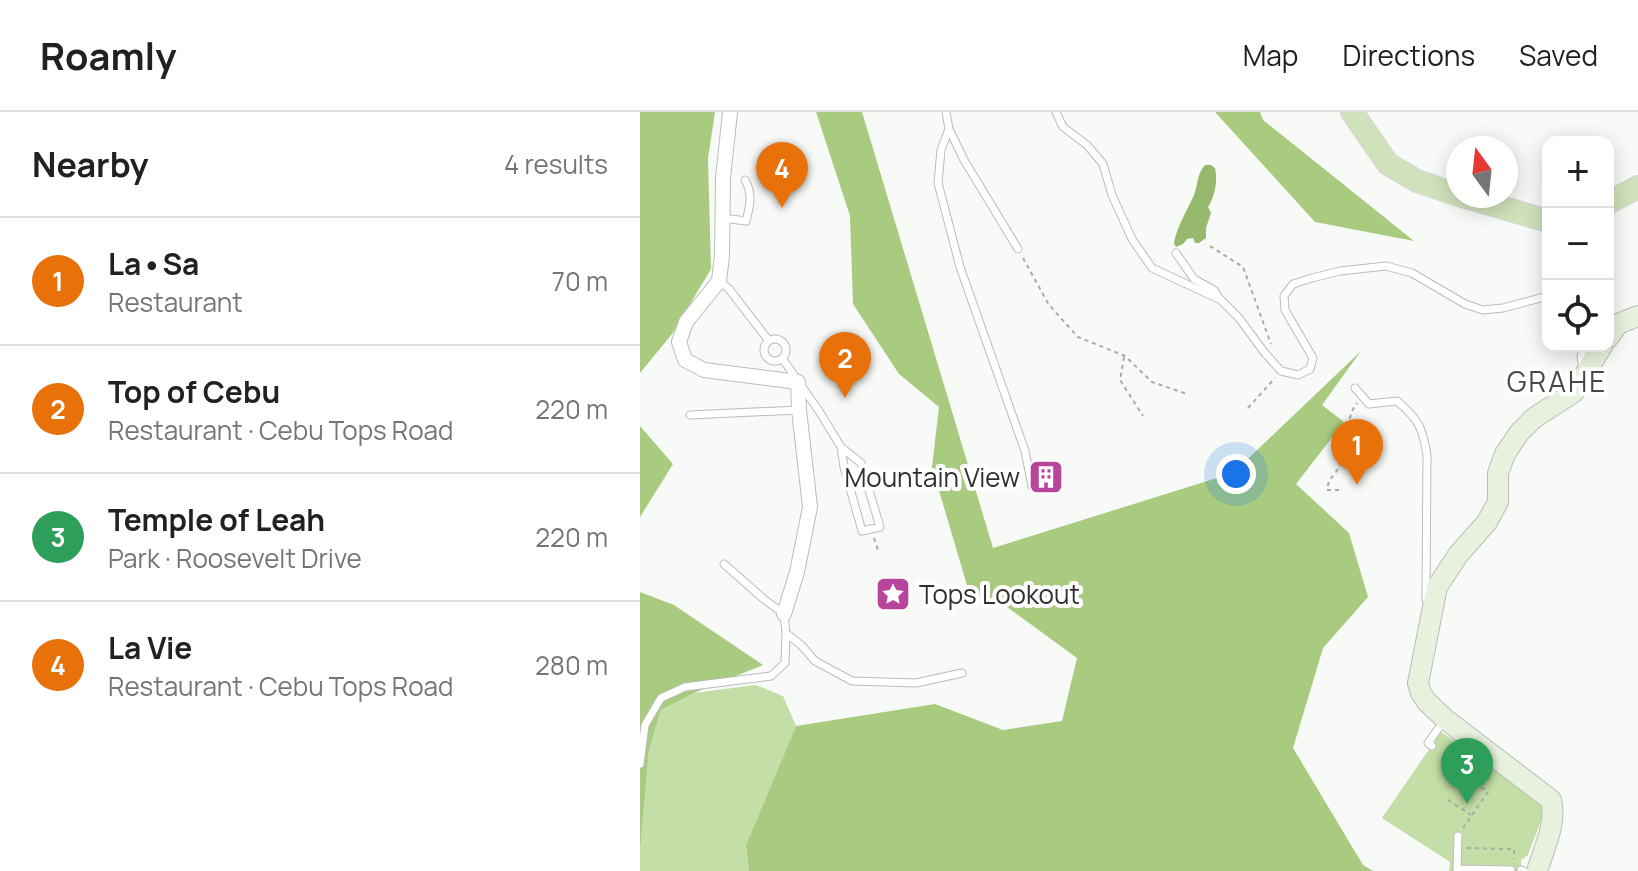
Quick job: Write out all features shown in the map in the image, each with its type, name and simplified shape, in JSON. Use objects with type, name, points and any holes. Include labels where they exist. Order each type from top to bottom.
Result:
[{"type":"main road","points":[[1352,112],[1388,164],[1417,181],[1446,190]]},
{"type":"main road","points":[[1614,200],[1636,189]]},
{"type":"main road","points":[[1504,208],[1542,219]]},
{"type":"street","points":[[730,112],[723,178],[719,281],[686,322],[679,342],[685,360],[704,370],[798,382],[810,507],[797,572],[784,614]]},
{"type":"street","points":[[1614,330],[1618,324],[1638,316]]},
{"type":"street","points":[[1527,871],[1552,820],[1551,800],[1445,719],[1427,702],[1418,683],[1437,587],[1487,522],[1498,502],[1498,473],[1505,454],[1534,418],[1574,392],[1598,352]]},
{"type":"lane","points":[[946,112],[949,129],[974,178],[1018,249]]},
{"type":"lane","points":[[1056,112],[1063,127],[1087,145],[1103,164],[1112,195],[1132,239],[1152,268],[1221,300]]},
{"type":"lane","points":[[949,129],[941,150],[938,183],[960,267],[1025,451],[1032,486]]},
{"type":"lane","points":[[723,218],[746,221],[751,203],[745,180]]},
{"type":"lane","points":[[1176,253],[1194,279],[1214,290],[1239,318],[1281,371],[1298,375],[1310,369],[1313,358],[1285,310],[1284,296],[1290,280],[1386,266],[1412,273],[1465,304],[1483,310],[1542,298]]},
{"type":"lane","points":[[719,281],[729,289],[769,341]]},
{"type":"lane","points":[[778,339],[785,345],[782,358],[771,360],[767,356],[765,351],[769,341],[778,339]]},
{"type":"lane","points":[[1582,352],[1584,375]]},
{"type":"lane","points":[[782,358],[841,447],[861,463],[880,527],[862,531],[841,447]]},
{"type":"lane","points":[[1355,388],[1369,404],[1397,401],[1419,423],[1427,455],[1426,599],[1431,611]]},
{"type":"lane","points":[[690,415],[799,410]]},
{"type":"lane","points":[[640,764],[645,725],[661,698],[685,687],[771,676],[785,663],[784,614],[724,564]]},
{"type":"lane","points":[[786,633],[815,661],[852,681],[916,683],[962,673]]},
{"type":"lane","points":[[1432,746],[1428,743],[1445,719]]},
{"type":"lane","points":[[1458,836],[1457,869],[1511,870]]},
{"type":"path","points":[[1210,246],[1243,267],[1272,347],[1264,352]]},
{"type":"path","points":[[1018,249],[1049,305],[1078,337],[1125,356],[1152,382],[1187,394]]},
{"type":"path","points":[[1125,356],[1120,380],[1143,416]]},
{"type":"path","points":[[1248,408],[1281,371]]},
{"type":"path","points":[[1339,490],[1327,490],[1329,479],[1340,467],[1351,411],[1362,396]]},
{"type":"path","points":[[872,529],[878,550]]},
{"type":"path","points":[[1458,836],[1488,792],[1469,779]]},
{"type":"path","points":[[1448,800],[1472,816]]},
{"type":"path","points":[[1458,848],[1514,849],[1514,860]]},
{"type":"shaded area","points":[[640,112],[715,112],[708,158],[711,269],[672,334],[640,373]]},
{"type":"shaded area","points":[[816,112],[862,112],[993,548],[1233,473],[1361,351],[1322,405],[1344,422],[1296,484],[1349,533],[1368,597],[1323,648],[1293,748],[1363,865],[1373,871],[749,871],[746,845],[796,726],[935,704],[1003,730],[1062,721],[1077,658],[1007,607],[969,592],[932,467],[939,407],[899,374],[853,304],[850,216]]},
{"type":"shaded area","points":[[1215,112],[1260,112],[1263,120],[1414,241],[1315,222]]},
{"type":"shaded area","points":[[1205,165],[1215,168],[1216,178],[1208,207],[1211,213],[1206,238],[1199,243],[1195,243],[1193,238],[1187,239],[1176,247],[1177,231]]},
{"type":"shaded area","points":[[640,426],[673,464],[640,517]]},
{"type":"shaded area","points":[[640,592],[674,605],[763,665],[661,710],[649,750],[640,852]]},
{"type":"shaded area","points":[[756,685],[783,696],[796,726],[746,845],[749,871],[640,871],[649,750],[661,710],[694,693]]},
{"type":"shaded area","points":[[1441,732],[1542,797],[1545,810],[1528,855],[1521,860],[1521,871],[1449,871],[1450,862],[1382,818]]},
{"type":"place","name":"La Vie","points":[[782,208]]},
{"type":"place","name":"Top of Cebu","points":[[845,398]]},
{"type":"place","name":"Mountain View","points":[[1046,477]]},
{"type":"place","name":"La•Sa","points":[[1357,485]]},
{"type":"place","name":"Tops Lookout","points":[[893,594]]},
{"type":"place","name":"Temple of Leah","points":[[1467,804]]},
{"type":"district","name":"GRAHE","points":[[1557,381]]}]
